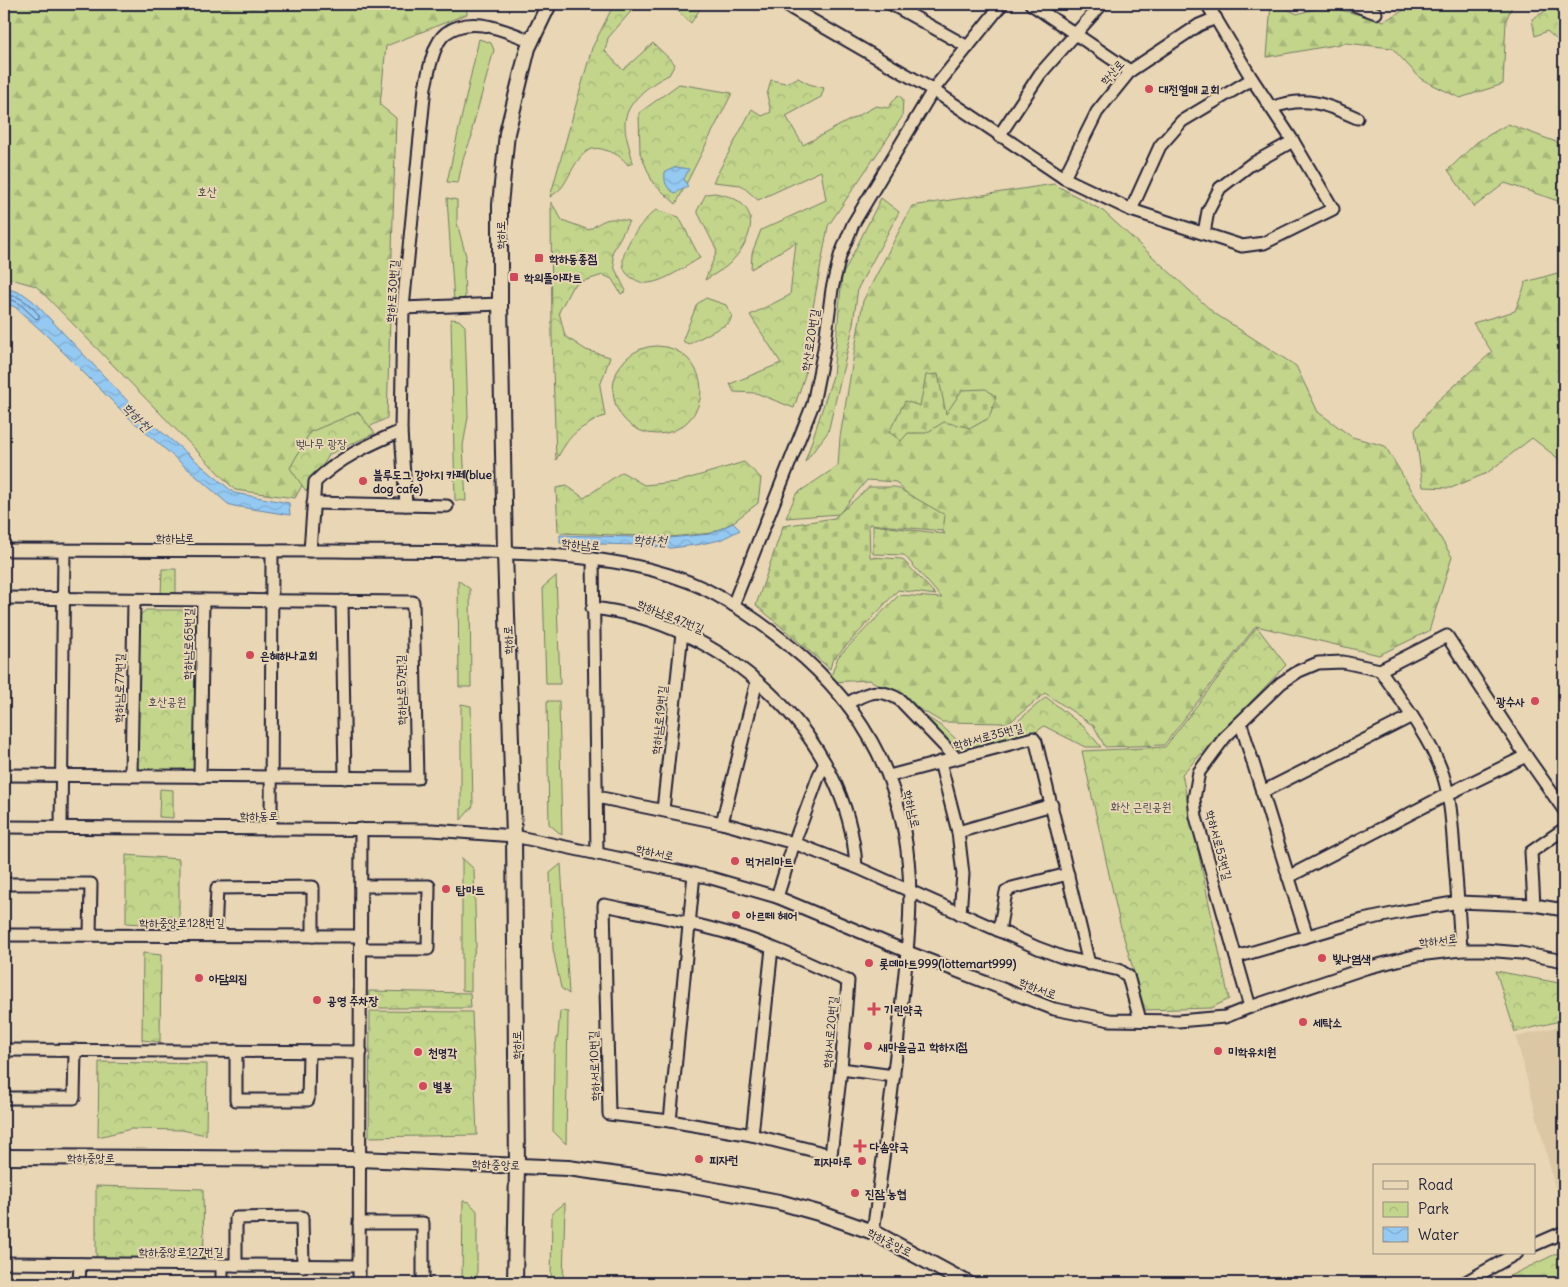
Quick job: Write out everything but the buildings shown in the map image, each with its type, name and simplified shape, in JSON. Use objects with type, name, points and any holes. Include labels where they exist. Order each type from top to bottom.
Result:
[{"type":"street","name":"학하로","points":[[515,1283],[517,1164],[514,836],[505,552],[500,205],[507,133],[528,48],[549,4]]},
{"type":"street","points":[[784,4],[800,8],[933,90],[1064,178],[1131,210],[1242,246],[1264,243],[1333,210],[1293,141],[1252,79],[1207,4]]},
{"type":"street","points":[[891,4],[903,7],[968,47]]},
{"type":"street","points":[[933,90],[1002,4]]},
{"type":"street","points":[[1031,4],[1130,71]]},
{"type":"street","points":[[999,136],[1040,74],[1102,4]]},
{"type":"street","points":[[1352,4],[1376,13]]},
{"type":"street","name":"학산로","points":[[1064,178],[1097,112],[1130,71],[1199,25],[1216,18]]},
{"type":"street","name":"학하로30번길","points":[[406,505],[401,431],[403,308],[425,87],[431,60],[445,33],[471,24],[493,26],[532,40]]},
{"type":"street","points":[[1131,210],[1160,146],[1182,120],[1252,79]]},
{"type":"street","name":"학산로20번길","points":[[733,605],[813,404],[824,349],[832,289],[840,256],[854,224],[933,90]]},
{"type":"street","points":[[1271,108],[1294,102],[1312,102],[1328,105],[1357,118]]},
{"type":"street","points":[[1204,233],[1208,211],[1220,188],[1250,165],[1293,141]]},
{"type":"street","points":[[403,308],[500,304]]},
{"type":"street","points":[[310,551],[315,482],[324,472],[361,448],[401,431]]},
{"type":"street","points":[[312,503],[447,506]]},
{"type":"street","name":"학하남로","points":[[4,550],[505,552],[592,558],[636,566],[703,588],[733,605],[788,644],[829,682],[848,703],[862,723],[889,776],[899,806],[904,834],[910,891],[908,952],[873,1232]]},
{"type":"street","points":[[61,827],[64,550]]},
{"type":"street","points":[[271,829],[272,551]]},
{"type":"street","points":[[592,558],[597,854]]},
{"type":"street","points":[[4,598],[203,600]]},
{"type":"street","name":"학하남로77번길","points":[[131,776],[134,600]]},
{"type":"street","name":"학하남로65번길","points":[[200,777],[203,600],[413,602]]},
{"type":"street","points":[[4,775],[345,778],[342,601]]},
{"type":"street","name":"학하남로57번길","points":[[345,778],[417,778],[413,602]]},
{"type":"street","name":"학하남로47번길","points":[[592,608],[618,611],[642,618],[698,640],[757,681],[796,720],[825,763],[850,829],[855,850],[856,867]]},
{"type":"street","name":"학하남로19번길","points":[[663,810],[682,633]]},
{"type":"street","points":[[1461,950],[1452,818],[1442,773],[1412,716],[1380,670],[1447,636],[1564,810]]},
{"type":"street","name":"학하서로53번길","points":[[1250,1007],[1196,817],[1194,799],[1199,772],[1225,737],[1241,724],[1281,683],[1299,671],[1318,663],[1343,662],[1380,670]]},
{"type":"street","points":[[722,823],[757,681]]},
{"type":"street","points":[[848,703],[864,694],[873,692],[892,695],[900,700],[956,758]]},
{"type":"street","points":[[1262,792],[1412,716]]},
{"type":"street","points":[[1241,724],[1306,936]]},
{"type":"street","name":"학하서로35번길","points":[[889,776],[1033,738],[1036,742],[1052,805],[1089,964]]},
{"type":"street","points":[[1288,877],[1526,756]]},
{"type":"street","name":"학하서로35번길","points":[[940,762],[958,832],[963,874],[960,914]]},
{"type":"street","points":[[777,897],[794,843],[825,763]]},
{"type":"street","points":[[597,797],[722,823],[794,843],[856,867],[1062,957],[1119,970],[1128,976],[1140,1020]]},
{"type":"street","points":[[958,832],[1052,805]]},
{"type":"street","name":"학하동로","points":[[4,827],[432,830],[514,836]]},
{"type":"street","points":[[1534,904],[1531,852],[1564,828]]},
{"type":"street","points":[[359,1283],[361,829]]},
{"type":"street","name":"학하서로","points":[[514,836],[694,874],[777,897],[908,952],[1054,1009],[1110,1020],[1178,1022],[1225,1016],[1366,968],[1418,956],[1461,950],[1521,953],[1564,961]]},
{"type":"street","points":[[670,1121],[694,874]]},
{"type":"street","points":[[999,931],[1006,892],[1012,888],[1068,874]]},
{"type":"street","points":[[4,884],[91,884],[90,935]]},
{"type":"street","points":[[361,886],[428,886],[428,949],[361,949]]},
{"type":"street","points":[[215,935],[217,888],[313,887],[313,936]]},
{"type":"street","points":[[1236,958],[1362,920],[1459,902],[1534,904],[1564,910]]},
{"type":"street","name":"학하서로10번길","points":[[670,1121],[609,1114],[604,905],[689,923]]},
{"type":"street","points":[[689,923],[736,935],[772,948],[752,1135]]},
{"type":"street","name":"학하중앙로128번길","points":[[4,935],[361,936]]},
{"type":"street","name":"학하서로20번길","points":[[670,1121],[752,1135],[831,1156],[841,1069],[848,981],[772,948]]},
{"type":"street","points":[[4,1050],[360,1052]]},
{"type":"street","points":[[4,1098],[74,1098],[75,1050]]},
{"type":"street","points":[[236,1051],[236,1100],[308,1100],[310,1052]]},
{"type":"street","points":[[841,1069],[894,1076]]},
{"type":"street","name":"학하중앙로","points":[[4,1157],[360,1158],[517,1164],[568,1168],[677,1183],[779,1202],[822,1214],[873,1232],[967,1283]]},
{"type":"street","points":[[236,1265],[236,1218],[302,1217],[302,1266]]},
{"type":"street","points":[[359,1223],[423,1222],[423,1283]]},
{"type":"street","points":[[1536,1244],[1564,1232]]},
{"type":"street","points":[[1464,1283],[1515,1254]]},
{"type":"street","name":"학하중앙로127번길","points":[[4,1264],[359,1266]]},
{"type":"street","points":[[79,1283],[80,1264]]},
{"type":"street","points":[[222,1265],[222,1283]]},
{"type":"shaded area","points":[[1564,1025],[1564,1221],[1516,1037]]},
{"type":"green space","name":"호산","points":[[4,4],[466,4],[467,14],[386,46],[380,105],[396,118],[387,418],[322,450],[295,498],[235,490],[36,286],[4,277]]},
{"type":"green space","points":[[614,4],[664,4],[632,10],[608,38],[605,51],[623,70],[653,43],[675,64],[669,75],[654,83],[640,95],[629,109],[625,130],[633,163],[628,165],[623,159],[612,152],[597,148],[590,150],[574,166],[561,188],[550,197],[592,48]]},
{"type":"green space","points":[[664,4],[703,4],[691,23],[678,11]]},
{"type":"green space","points":[[1271,4],[1277,4],[1297,14],[1325,6],[1384,21],[1404,10],[1410,4],[1513,4],[1506,20],[1503,84],[1460,98],[1421,79],[1392,48],[1346,43],[1267,57]]},
{"type":"green space","points":[[1551,4],[1564,4],[1564,46],[1547,31],[1535,36],[1532,19],[1544,12]]},
{"type":"green space","points":[[479,39],[491,43],[494,50],[458,183],[447,182]]},
{"type":"green space","points":[[798,78],[809,84],[824,88],[821,97],[786,116],[803,145],[876,106],[888,108],[898,95],[903,99],[902,117],[828,226],[812,313],[805,375],[794,408],[756,393],[734,392],[730,384],[781,363],[750,315],[790,295],[796,242],[751,269],[752,253],[761,230],[826,200],[821,171],[758,200],[741,185],[713,182],[752,109],[762,116],[771,112],[767,95],[771,80],[785,83]]},
{"type":"green space","points":[[679,84],[732,93],[676,204],[653,183],[640,153],[639,113]]},
{"type":"green space","points":[[1508,124],[1564,145],[1564,203],[1505,183],[1474,207],[1448,170],[1477,142]]},
{"type":"green space","points":[[1054,184],[1103,211],[1214,313],[1296,366],[1318,412],[1352,437],[1385,446],[1452,557],[1429,631],[1379,655],[1256,626],[1164,745],[1105,747],[1094,726],[1045,693],[1009,723],[942,722],[870,680],[829,682],[838,657],[899,595],[942,598],[904,555],[873,554],[873,525],[945,534],[896,482],[867,480],[839,514],[786,518],[796,494],[838,466],[840,437],[863,301],[912,206]]},
{"type":"green space","points":[[706,194],[725,195],[741,203],[747,210],[750,218],[750,227],[745,244],[740,252],[725,267],[705,280],[717,251],[697,211]]},
{"type":"green space","points":[[447,198],[457,200],[457,223],[466,256],[464,269],[465,297],[461,301],[454,301]]},
{"type":"green space","points":[[881,198],[899,212],[858,288],[852,331],[828,432],[805,462],[833,376],[842,276]]},
{"type":"green space","points":[[551,202],[562,220],[589,230],[608,220],[629,221],[612,253],[615,269],[626,291],[621,294],[612,279],[603,275],[580,282],[572,287],[559,312],[565,336],[586,350],[610,357],[600,386],[605,416],[576,432],[556,460],[552,338]]},
{"type":"green space","points":[[656,210],[679,217],[700,258],[668,277],[644,283],[634,279],[626,272],[623,264],[624,254],[628,243],[642,223]]},
{"type":"green space","points":[[1564,271],[1564,463],[1532,438],[1487,473],[1451,488],[1423,487],[1415,430],[1434,404],[1492,352],[1473,323],[1515,311],[1526,282]]},
{"type":"green space","points":[[706,298],[726,305],[732,316],[729,323],[689,344],[684,342],[683,339],[697,304]]},
{"type":"green space","points":[[451,319],[459,320],[465,326],[468,417],[463,446],[466,501],[455,500]]},
{"type":"green space","points":[[648,346],[666,346],[682,353],[694,365],[701,381],[701,399],[694,415],[682,427],[666,434],[648,434],[632,427],[620,415],[613,399],[613,381],[620,365],[632,353]]},
{"type":"green space","points":[[938,374],[946,414],[962,390],[986,389],[996,397],[989,418],[971,428],[944,422],[926,433],[908,433],[901,441],[889,432],[905,401],[920,406],[926,375]]},
{"type":"green space","name":"벚나무 광장","points":[[358,412],[375,433],[330,454],[306,491],[290,468],[310,432]]},
{"type":"green space","points":[[744,462],[761,478],[758,503],[732,523],[712,533],[670,537],[561,533],[558,531],[556,488],[567,486],[584,498],[622,472],[644,485],[677,482]]},
{"type":"green space","points":[[869,487],[896,487],[945,515],[943,531],[869,524],[870,557],[902,559],[936,595],[898,590],[832,661],[830,669],[756,605],[783,526],[834,518]]},
{"type":"green space","points":[[162,569],[176,569],[176,597],[161,596]]},
{"type":"green space","points":[[556,576],[560,684],[546,684],[543,587]]},
{"type":"green space","points":[[458,580],[470,589],[471,687],[459,687]]},
{"type":"green space","name":"호산공원","points":[[146,610],[191,610],[196,616],[195,768],[188,775],[142,775],[137,769],[140,615]]},
{"type":"green space","name":"화산 근린공원","points":[[1257,627],[1286,665],[1182,774],[1229,999],[1211,1008],[1145,1010],[1120,924],[1082,751],[1165,747]]},
{"type":"green space","points":[[1046,697],[1084,727],[1101,747],[1085,747],[1044,726],[1035,733],[958,752],[913,708],[944,728],[959,742],[1011,727]]},
{"type":"green space","points":[[547,701],[559,701],[562,835],[549,824]]},
{"type":"green space","points":[[461,704],[471,706],[473,806],[461,820]]},
{"type":"green space","points":[[160,789],[173,790],[173,818],[159,817]]},
{"type":"green space","points":[[126,855],[179,859],[179,926],[126,923]]},
{"type":"green space","points":[[462,858],[474,869],[476,947],[471,962],[471,991],[462,990]]},
{"type":"green space","points":[[561,864],[569,994],[561,988],[553,949],[550,873]]},
{"type":"green space","points":[[143,953],[161,955],[160,1042],[142,1040]]},
{"type":"green space","points":[[1496,971],[1564,984],[1564,1020],[1515,1032]]},
{"type":"green space","points":[[369,991],[470,993],[471,1008],[368,1008]]},
{"type":"green space","points":[[370,1011],[472,1012],[477,1135],[369,1137]]},
{"type":"green space","points":[[560,1011],[568,1012],[566,1144],[553,1131],[554,1050],[558,1035]]},
{"type":"green space","points":[[99,1062],[207,1064],[206,1135],[182,1130],[131,1129],[98,1137]]},
{"type":"green space","points":[[96,1186],[203,1189],[203,1265],[96,1259]]},
{"type":"green space","points":[[463,1201],[469,1202],[477,1211],[477,1283],[462,1283]]},
{"type":"green space","points":[[565,1203],[563,1283],[551,1283],[552,1213]]},
{"type":"green space","points":[[1564,1250],[1564,1283],[1495,1283]]},
{"type":"water","points":[[676,167],[689,169],[684,179],[688,187],[675,193],[665,182],[665,172]]},
{"type":"water","name":"학하천","points":[[4,288],[22,293],[33,301],[138,412],[234,493],[289,503],[290,515],[228,504],[126,415],[45,334],[15,307],[4,303]]},
{"type":"water","name":"학하천","points":[[733,523],[740,530],[720,540],[671,548],[639,545],[560,543],[560,535],[669,538],[710,534]]},
{"type":"place","name":"대전열매 교회","points":[[1149,89]]},
{"type":"place","name":"학하동종점","points":[[539,258]]},
{"type":"place","name":"학의뜰아파트","points":[[514,277]]},
{"type":"place","name":"블루도그 강아지 카페(blue dog cafe)","points":[[363,481]]},
{"type":"place","name":"은혜하나교회","points":[[250,655]]},
{"type":"place","name":"광수사","points":[[1535,701]]},
{"type":"place","name":"먹거리마트","points":[[735,861]]},
{"type":"place","name":"탑마트","points":[[446,889]]},
{"type":"place","name":"아르떼 헤어","points":[[736,915]]},
{"type":"place","name":"빛나염색","points":[[1322,958]]},
{"type":"place","name":"롯데마트999(lottemart999)","points":[[869,963]]},
{"type":"place","name":"아담의집","points":[[199,978]]},
{"type":"place","name":"공영 주차장","points":[[317,1000]]},
{"type":"place","name":"기린약국","points":[[874,1009]]},
{"type":"place","name":"세탁소","points":[[1303,1022]]},
{"type":"place","name":"새마을금고 학하지점","points":[[868,1046]]},
{"type":"place","name":"미학유치원","points":[[1218,1051]]},
{"type":"place","name":"천명각","points":[[418,1052]]},
{"type":"place","name":"별봉","points":[[423,1086]]},
{"type":"place","name":"다솜약국","points":[[860,1146]]},
{"type":"place","name":"피자런","points":[[699,1159]]},
{"type":"place","name":"피자마루","points":[[862,1161]]},
{"type":"place","name":"진잠 농협","points":[[855,1193]]}]
